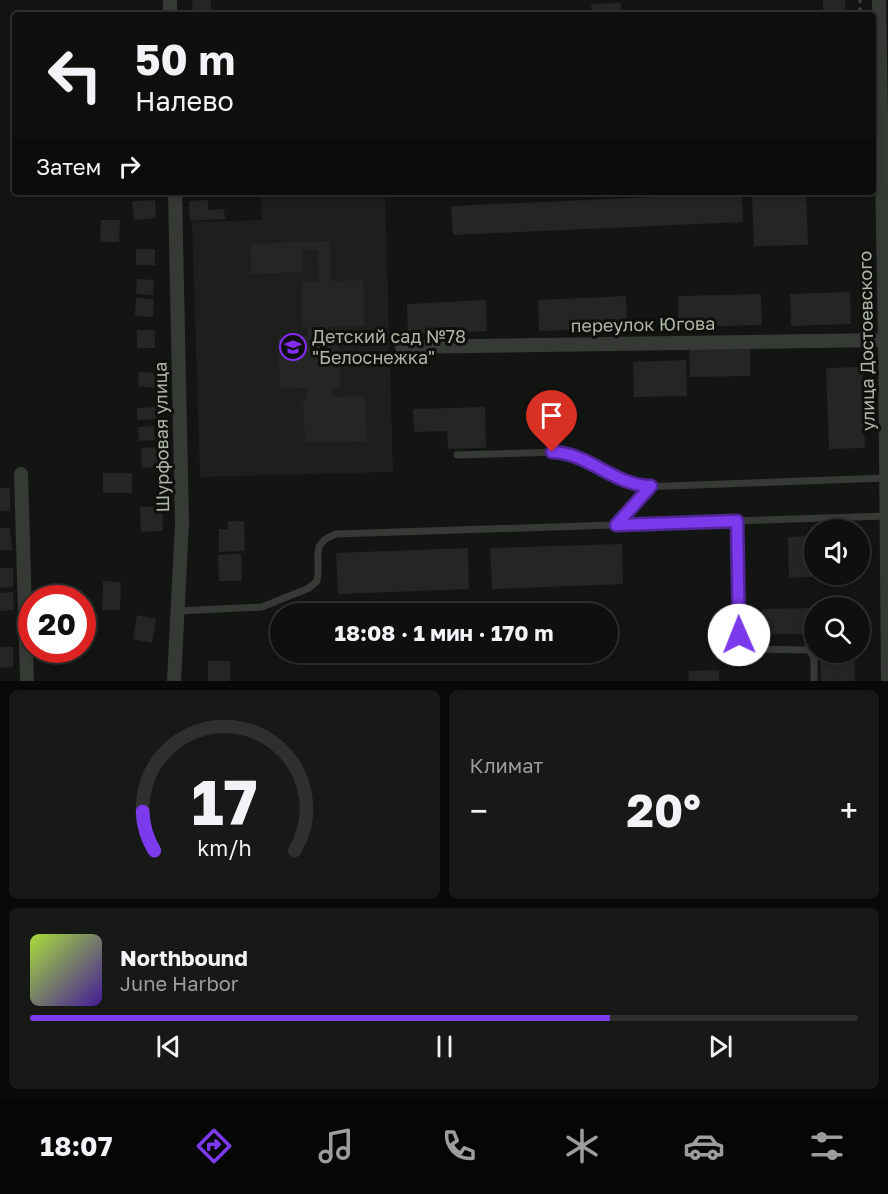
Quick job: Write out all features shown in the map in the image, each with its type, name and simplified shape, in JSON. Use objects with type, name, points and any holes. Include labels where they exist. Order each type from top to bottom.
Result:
[{"type":"street","name":"улица Достоевского","points":[[879,0],[881,167],[886,289],[888,681]]},
{"type":"street","name":"Шурфовая улица","points":[[174,681],[182,523],[175,195]]},
{"type":"street","name":"переулок Югова","points":[[402,347],[885,340]]},
{"type":"street","points":[[21,474],[27,681]]},
{"type":"lane","points":[[457,455],[560,452],[630,484],[651,486],[886,478]]},
{"type":"lane","points":[[616,525],[651,486]]},
{"type":"lane","points":[[177,611],[258,608],[309,588],[317,581],[317,551],[321,543],[336,534],[886,516]]},
{"type":"lane","points":[[737,521],[739,642],[747,649],[809,650],[814,658],[814,681]]},
{"type":"shaded area","name":"Детский сад №78 \"Белоснежка\"","points":[[261,195],[385,195],[393,472],[200,477],[192,222],[262,220]]},
{"type":"building","points":[[192,0],[211,0],[211,12],[193,12]]},
{"type":"building","points":[[823,0],[845,0],[845,12],[823,12]]},
{"type":"building","points":[[621,3],[621,12],[592,12],[591,4]]},
{"type":"building","points":[[742,195],[743,222],[453,235],[451,206]]},
{"type":"building","points":[[752,195],[806,195],[808,245],[754,246]]},
{"type":"building","points":[[155,200],[156,218],[134,220],[132,201]]},
{"type":"building","points":[[208,200],[208,210],[224,209],[225,219],[190,221],[189,201]]},
{"type":"building","points":[[101,220],[120,220],[119,242],[100,242]]},
{"type":"building","points":[[330,241],[331,281],[363,280],[365,326],[327,327],[327,340],[339,340],[340,388],[332,388],[332,397],[365,396],[367,441],[305,443],[303,399],[307,399],[307,388],[280,389],[278,337],[308,336],[307,327],[302,327],[301,282],[319,282],[317,250],[302,251],[303,272],[251,274],[250,244]]},
{"type":"building","points":[[136,249],[155,249],[155,265],[136,265]]},
{"type":"building","points":[[137,279],[154,280],[153,295],[136,294]]},
{"type":"building","points":[[850,292],[851,324],[791,326],[790,294]]},
{"type":"building","points":[[761,294],[762,325],[679,327],[678,296]]},
{"type":"building","points":[[626,296],[627,328],[539,331],[538,300]]},
{"type":"building","points":[[136,298],[154,299],[153,317],[135,316]]},
{"type":"building","points":[[486,300],[487,331],[408,335],[407,304]]},
{"type":"building","points":[[137,330],[155,330],[155,348],[137,348]]},
{"type":"building","points":[[750,346],[750,376],[690,377],[689,347]]},
{"type":"building","points":[[686,360],[687,396],[634,397],[633,362]]},
{"type":"building","points":[[862,367],[865,448],[829,449],[826,368]]},
{"type":"building","points":[[139,372],[157,373],[156,388],[138,386]]},
{"type":"building","points":[[156,407],[157,419],[137,420],[137,408]]},
{"type":"building","points":[[485,407],[486,448],[448,449],[447,431],[414,432],[413,409]]},
{"type":"building","points":[[154,426],[155,440],[139,441],[138,427]]},
{"type":"building","points":[[160,447],[161,467],[142,468],[141,448]]},
{"type":"building","points":[[103,473],[132,473],[132,493],[103,493]]},
{"type":"building","points":[[0,488],[10,488],[10,511],[0,511]]},
{"type":"building","points":[[162,506],[163,531],[141,532],[140,507]]},
{"type":"building","points":[[228,521],[244,521],[245,551],[219,552],[219,529],[228,529]]},
{"type":"building","points":[[0,528],[10,528],[12,550],[0,550]]},
{"type":"building","points":[[804,536],[804,577],[789,578],[788,537]]},
{"type":"building","points":[[622,544],[623,584],[492,589],[490,548]]},
{"type":"building","points":[[468,548],[469,589],[338,594],[336,553]]},
{"type":"building","points":[[241,554],[242,581],[219,581],[218,555]]},
{"type":"building","points":[[0,568],[13,568],[13,587],[0,588]]},
{"type":"building","points":[[103,581],[121,582],[120,610],[102,610]]},
{"type":"building","points":[[13,592],[14,610],[0,611],[0,593]]},
{"type":"building","points":[[804,608],[804,634],[762,634],[762,609]]},
{"type":"building","points":[[137,615],[156,619],[152,643],[133,639]]},
{"type":"building","points":[[0,647],[13,647],[13,667],[0,668]]},
{"type":"building","points":[[208,661],[230,661],[230,681],[208,681]]},
{"type":"building","points":[[820,663],[854,663],[855,681],[821,681]]},
{"type":"building","points":[[719,670],[719,681],[689,681],[688,671]]},
{"type":"place","name":"Детский сад №78 \"Белоснежка\"","points":[[293,347]]},
{"type":"route","points":[[552,452],[565,453],[635,486],[651,486],[616,525],[737,521],[739,635]]}]
